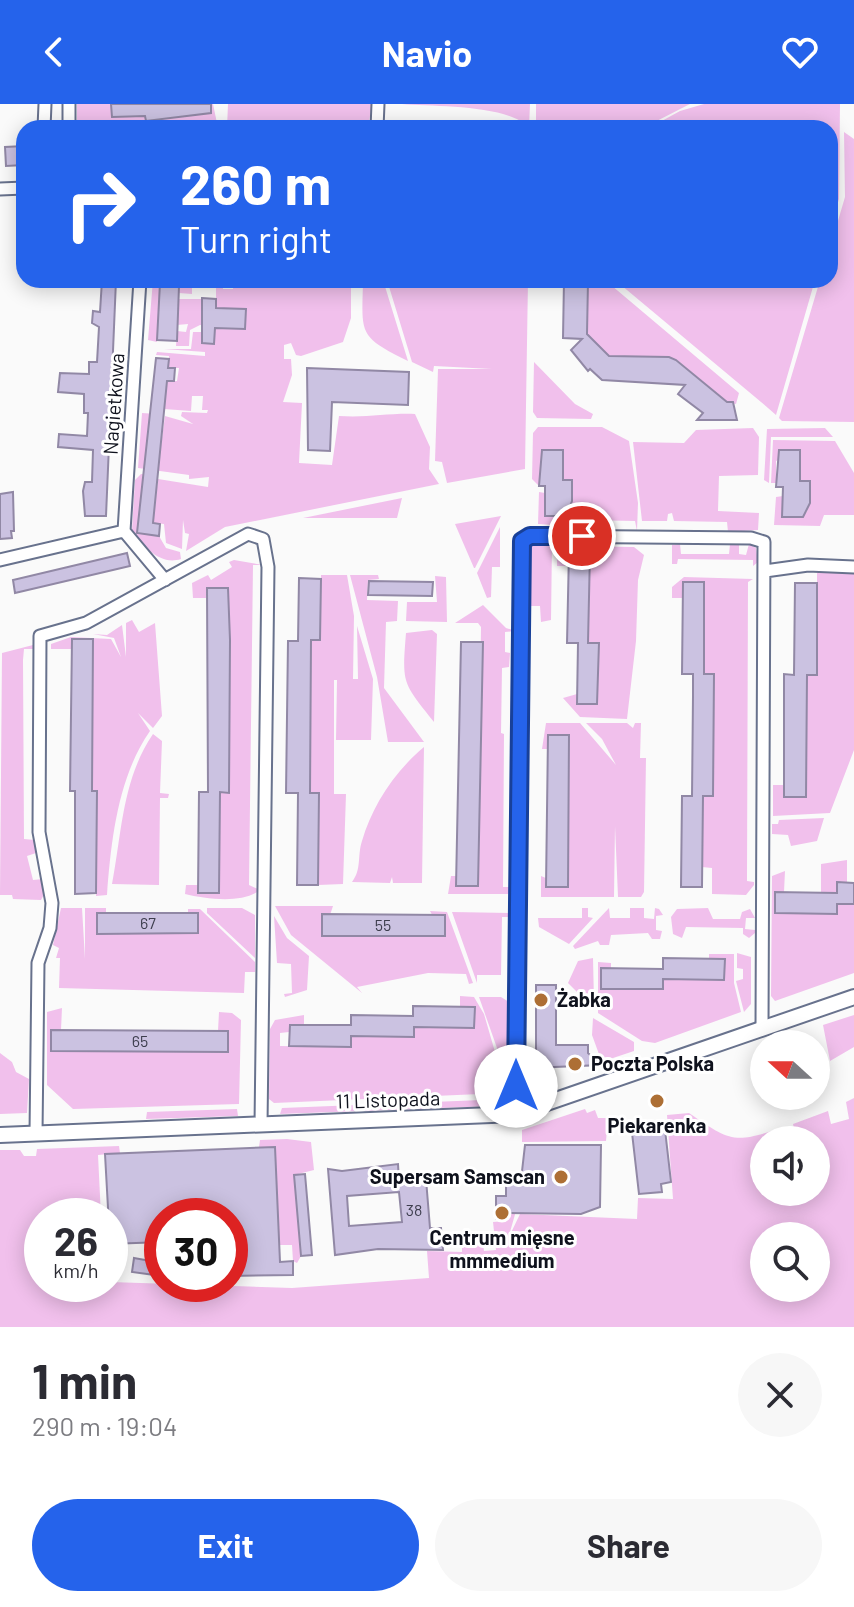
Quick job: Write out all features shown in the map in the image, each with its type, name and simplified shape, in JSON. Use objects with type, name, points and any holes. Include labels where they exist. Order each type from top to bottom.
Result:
[{"type":"street","name":"Nagietkowa","points":[[124,531],[139,288]]},
{"type":"street","points":[[0,560],[124,531],[165,580]]},
{"type":"street","points":[[36,1134],[38,963],[50,928],[52,903],[39,832],[40,636],[86,623],[248,534],[260,537],[266,545],[261,1125]]},
{"type":"street","points":[[515,1114],[522,541],[530,536],[751,538],[764,542],[762,1029]]},
{"type":"street","points":[[765,571],[808,565],[854,567]]},
{"type":"street","name":"11 Listopada","points":[[0,1135],[515,1114],[854,997]]},
{"type":"shaded area","points":[[77,104],[213,104],[216,120],[77,120]]},
{"type":"shaded area","points":[[228,104],[372,104],[369,120],[227,120]]},
{"type":"shaded area","points":[[402,104],[530,104],[529,120],[488,111]]},
{"type":"shaded area","points":[[536,104],[690,104],[659,120],[536,120]]},
{"type":"shaded area","points":[[704,104],[840,104],[838,202],[838,120],[664,120]]},
{"type":"shaded area","points":[[844,132],[854,139],[854,422],[782,421],[779,418],[818,288],[838,288],[838,221],[845,197]]},
{"type":"shaded area","points":[[152,288],[160,288],[157,342],[148,340]]},
{"type":"shaded area","points":[[179,288],[192,288],[192,294],[179,293]]},
{"type":"shaded area","points":[[216,288],[351,288],[351,318],[343,342],[301,356],[296,355],[291,343],[284,345],[284,359],[291,359],[292,375],[283,402],[302,403],[299,463],[332,465],[339,416],[415,414],[430,447],[429,469],[439,484],[225,527],[186,551],[189,534],[185,533],[183,520],[182,549],[166,543],[164,524],[153,523],[158,479],[208,487],[209,477],[189,479],[189,475],[138,468],[142,413],[158,414],[158,467],[165,416],[193,424],[181,416],[182,412],[207,413],[208,410],[202,410],[203,396],[192,396],[191,411],[164,409],[167,381],[177,381],[179,368],[168,368],[169,356],[156,355],[157,352],[205,356],[205,352],[164,349],[191,349],[193,332],[203,332],[214,343],[215,326],[200,325],[190,330],[189,346],[176,346],[177,331],[186,332],[188,324],[177,325],[174,299],[202,299],[202,304],[216,306]]},
{"type":"shaded area","points":[[363,288],[385,288],[408,361],[371,339],[363,323]]},
{"type":"shaded area","points":[[389,288],[528,288],[525,469],[447,483],[442,462],[435,461],[438,369],[492,369],[434,366],[433,372],[412,362]]},
{"type":"shaded area","points":[[588,288],[614,288],[739,393],[736,404],[727,402],[677,360],[669,364],[669,357],[606,356],[587,338]]},
{"type":"shaded area","points":[[625,288],[813,288],[776,415]]},
{"type":"shaded area","points":[[534,362],[575,404],[593,414],[591,419],[537,418],[533,412]]},
{"type":"shaded area","points":[[538,427],[602,427],[629,441],[638,503],[637,531],[635,521],[584,520],[583,527],[538,524],[539,492],[570,510],[572,480],[563,480],[563,450],[542,450],[539,486],[532,479],[533,433]]},
{"type":"shaded area","points":[[753,428],[759,437],[758,475],[719,476],[718,511],[759,513],[758,530],[728,532],[727,522],[674,521],[672,513],[668,514],[667,521],[642,521],[633,442],[684,443],[696,430]]},
{"type":"shaded area","points":[[825,428],[833,437],[771,437],[769,483],[764,480],[767,429]]},
{"type":"shaded area","points":[[773,440],[835,441],[854,473],[854,515],[824,515],[820,526],[774,525],[776,497],[783,496],[782,516],[807,512],[810,481],[800,481],[800,450],[776,461],[776,483],[771,483]]},
{"type":"shaded area","points":[[141,474],[152,475],[144,478],[137,533],[159,536],[166,548],[180,552],[181,559],[159,557],[132,530],[135,480]]},
{"type":"shaded area","points":[[402,498],[397,518],[303,518]]},
{"type":"shaded area","points":[[501,516],[475,568],[474,568],[455,524]]},
{"type":"shaded area","points":[[500,527],[500,567],[492,567],[491,597],[487,598],[477,573]]},
{"type":"shaded area","points":[[535,542],[552,544],[551,620],[541,622],[540,606],[527,606],[527,552]]},
{"type":"shaded area","points":[[680,544],[681,554],[729,554],[730,544],[739,544],[739,554],[746,555],[749,544],[756,548],[758,562],[753,566],[753,560],[678,559],[677,564],[672,564],[672,545]]},
{"type":"shaded area","points":[[557,546],[634,547],[644,555],[638,580],[636,641],[627,719],[580,717],[563,698],[577,694],[577,704],[597,704],[599,643],[588,643],[589,552],[569,551],[568,566],[557,566]]},
{"type":"shaded area","points":[[234,560],[263,565],[253,565],[249,885],[260,890],[244,897],[224,899],[185,894],[186,885],[198,885],[198,893],[219,893],[220,792],[229,792],[227,588],[207,588],[206,598],[193,598],[192,583],[208,575],[211,580],[232,567],[229,562]]},
{"type":"shaded area","points":[[817,573],[854,573],[854,750],[830,813],[773,816],[773,785],[784,785],[784,797],[806,797],[807,675],[817,675]]},
{"type":"shaded area","points":[[321,575],[347,575],[354,616],[353,679],[358,679],[357,626],[373,679],[371,740],[336,740],[337,680],[334,680],[334,794],[346,794],[343,884],[318,885],[319,794],[310,793],[311,640],[320,640]]},
{"type":"shaded area","points":[[350,575],[378,575],[379,579],[368,580],[367,600],[398,601],[397,621],[386,622],[384,688],[424,742],[388,742],[377,677]]},
{"type":"shaded area","points":[[435,576],[446,577],[447,622],[406,621],[407,602],[437,602]]},
{"type":"shaded area","points":[[684,577],[753,579],[748,582],[747,881],[754,882],[754,885],[746,895],[712,894],[712,868],[702,867],[703,796],[713,795],[714,675],[704,674],[704,583],[683,598],[672,598],[672,587]]},
{"type":"shaded area","points":[[483,605],[506,628],[516,631],[505,632],[505,652],[510,653],[509,667],[502,668],[501,733],[504,734],[503,887],[513,887],[508,894],[448,894],[451,876],[456,876],[456,886],[478,886],[481,627],[478,623],[455,623]]},
{"type":"shaded area","points":[[132,620],[139,632],[155,623],[162,716],[153,728],[138,713],[150,731],[130,768],[123,789],[114,831],[107,895],[96,896],[97,792],[92,791],[93,639],[72,639],[71,649],[51,649],[51,644],[71,637],[111,639],[121,657],[114,638],[93,634],[107,635],[122,625],[126,657],[126,623]]},
{"type":"shaded area","points":[[432,630],[437,634],[434,722],[410,690],[404,663],[406,633]]},
{"type":"shaded area","points":[[33,645],[33,649],[24,649],[23,660],[24,839],[35,840],[39,852],[27,856],[33,880],[43,879],[47,889],[41,900],[0,895],[2,653]]},
{"type":"shaded area","points":[[546,723],[580,723],[616,765],[602,739],[586,723],[627,723],[633,728],[635,723],[641,723],[640,758],[646,758],[644,892],[641,897],[618,897],[615,826],[614,897],[541,897],[541,876],[568,887],[569,736],[548,735],[548,749],[542,749]]},
{"type":"shaded area","points":[[153,734],[162,741],[160,793],[169,794],[168,798],[160,798],[159,885],[112,884],[129,788]]},
{"type":"shaded area","points":[[424,747],[422,883],[393,883],[392,877],[390,883],[352,882],[357,872],[362,841],[378,803],[393,779]]},
{"type":"shaded area","points":[[824,818],[817,841],[791,846],[788,835],[772,834],[772,824],[778,824],[779,820]]},
{"type":"shaded area","points":[[847,860],[847,882],[837,883],[837,893],[821,892],[821,864]]},
{"type":"shaded area","points":[[785,871],[784,892],[775,893],[775,913],[836,914],[837,904],[854,904],[854,973],[775,1001],[771,996],[772,876]]},
{"type":"shaded area","points":[[275,906],[333,906],[323,936],[444,936],[430,911],[447,912],[473,983],[469,984],[466,974],[428,973],[357,987],[362,993],[291,935]]},
{"type":"shaded area","points":[[61,908],[82,908],[85,959],[85,908],[106,908],[106,914],[97,914],[98,934],[198,933],[198,913],[188,913],[188,909],[200,909],[255,962],[255,972],[245,972],[244,993],[59,988],[60,958],[56,958],[59,948],[53,945]]},
{"type":"shaded area","points":[[207,908],[242,908],[255,915],[255,958],[207,913]]},
{"type":"shaded area","points":[[582,908],[588,908],[588,917],[593,918],[569,944],[539,927],[538,918],[582,918]]},
{"type":"shaded area","points":[[609,908],[610,918],[630,918],[630,908],[644,908],[644,918],[654,919],[655,908],[659,909],[663,915],[656,916],[656,930],[662,931],[660,939],[652,939],[648,933],[611,935],[609,945],[600,945],[598,941],[575,949],[573,946]]},
{"type":"shaded area","points":[[708,908],[713,919],[740,919],[742,912],[750,909],[755,918],[746,918],[745,929],[755,930],[755,933],[749,938],[743,934],[743,928],[686,927],[682,938],[673,934],[671,917],[677,909]]},
{"type":"shaded area","points":[[452,912],[513,913],[513,917],[502,917],[501,975],[477,975],[477,983]]},
{"type":"shaded area","points":[[274,916],[287,938],[309,956],[307,990],[285,997],[284,994],[292,993],[291,964],[277,963]]},
{"type":"shaded area","points":[[737,953],[751,957],[751,1004],[744,1012],[736,981],[743,979],[743,969],[737,968]]},
{"type":"shaded area","points":[[709,954],[734,954],[734,983],[741,1012],[655,1043],[642,1041],[598,1013],[598,962],[611,963],[611,968],[601,968],[601,989],[662,989],[663,979],[724,980],[725,959],[709,959]]},
{"type":"shaded area","points":[[593,958],[594,1002],[590,1005],[568,983],[578,961]]},
{"type":"shaded area","points":[[460,996],[474,997],[484,1014],[504,1083],[503,1093],[274,1103],[269,1099],[270,1029],[275,1020],[304,1015],[304,1025],[290,1025],[289,1032],[280,1033],[280,1046],[350,1047],[351,1036],[413,1037],[414,1027],[474,1028],[475,1007],[460,1006]]},
{"type":"shaded area","points":[[479,997],[501,997],[509,1002],[509,1082]]},
{"type":"shaded area","points":[[62,1008],[61,1030],[51,1030],[52,1051],[228,1052],[228,1032],[218,1031],[219,1012],[232,1013],[241,1020],[239,1104],[73,1109],[47,1085],[47,1012]]},
{"type":"shaded area","points":[[854,1015],[854,1047],[830,1061],[830,1030],[824,1030],[823,1025]]},
{"type":"shaded area","points":[[593,1018],[634,1042],[634,1051],[607,1060],[600,1057],[592,1035]]},
{"type":"shaded area","points":[[0,1053],[12,1062],[16,1072],[29,1079],[27,1113],[0,1114]]},
{"type":"shaded area","points":[[854,1098],[854,1327],[0,1327],[0,1150],[20,1150],[24,1156],[36,1156],[37,1149],[119,1146],[120,1153],[98,1155],[100,1198],[24,1198],[24,1302],[128,1302],[128,1283],[144,1283],[144,1302],[248,1302],[248,1287],[292,1288],[429,1278],[427,1251],[462,1252],[462,1244],[483,1243],[484,1251],[496,1250],[493,1222],[507,1221],[507,1207],[516,1211],[508,1239],[520,1214],[637,1219],[638,1198],[673,1199],[667,1115],[689,1113],[724,1135],[750,1137],[750,1206],[830,1206],[830,1126],[793,1124],[828,1111],[831,1124],[849,1119],[846,1102]]},
{"type":"shaded area","points":[[507,1099],[494,1106],[280,1114],[282,1108]]},
{"type":"shaded area","points":[[237,1109],[238,1116],[146,1119],[147,1112]]},
{"type":"shaded area","points":[[585,1109],[587,1113],[595,1110],[598,1118],[608,1118],[606,1141],[522,1142],[522,1130]]},
{"type":"shaded area","points":[[260,1140],[311,1142],[314,1170],[294,1175],[301,1256],[297,1263],[293,1261],[292,1245],[279,1245],[275,1148],[259,1147]]},
{"type":"building","points":[[111,104],[211,104],[211,113],[154,120],[146,120],[145,116],[112,117]]},
{"type":"building","points":[[16,146],[16,165],[6,166],[5,147]]},
{"type":"building","points":[[102,288],[116,288],[106,516],[85,516],[83,491],[85,482],[92,482],[93,450],[58,447],[59,434],[87,436],[88,413],[84,413],[84,394],[58,392],[60,373],[89,374],[89,362],[97,362],[99,327],[92,323],[93,311],[100,312]]},
{"type":"building","points":[[160,288],[179,288],[177,341],[157,340]]},
{"type":"building","points":[[564,288],[588,288],[587,334],[609,356],[669,357],[676,360],[727,402],[733,402],[737,420],[697,420],[703,413],[678,394],[685,385],[602,380],[590,369],[588,371],[571,350],[582,339],[563,338]]},
{"type":"building","points":[[202,298],[216,299],[216,308],[246,309],[245,329],[215,328],[214,344],[202,343]]},
{"type":"building","points":[[156,358],[169,359],[168,368],[175,368],[174,381],[167,381],[153,523],[160,524],[159,536],[137,533]]},
{"type":"building","points":[[307,368],[409,372],[408,405],[332,402],[330,451],[308,450]]},
{"type":"building","points":[[542,450],[563,450],[563,480],[572,480],[572,501],[566,516],[545,516],[545,486],[539,486]]},
{"type":"building","points":[[779,450],[800,450],[800,481],[810,481],[810,503],[803,517],[782,517],[783,487],[776,487]]},
{"type":"building","points":[[13,492],[14,531],[11,531],[12,538],[0,539],[0,494]]},
{"type":"building","points":[[569,551],[590,552],[588,643],[599,643],[597,704],[577,704],[578,643],[567,643]]},
{"type":"building","points":[[127,553],[130,566],[15,593],[13,580]]},
{"type":"building","points":[[299,578],[321,579],[320,640],[311,640],[310,793],[319,793],[318,885],[297,885],[298,793],[286,793],[288,641],[298,641]]},
{"type":"building","points":[[369,581],[433,582],[432,596],[368,595]]},
{"type":"building","points":[[683,582],[704,582],[704,674],[714,674],[713,796],[703,796],[702,887],[681,887],[682,796],[692,796],[693,696],[693,674],[682,674]]},
{"type":"building","points":[[795,583],[817,583],[817,675],[807,675],[806,797],[784,797],[784,674],[794,675]]},
{"type":"building","points":[[207,588],[228,588],[229,793],[220,792],[219,893],[198,893],[199,792],[208,792]]},
{"type":"building","points":[[72,639],[93,639],[92,791],[97,791],[96,893],[75,894],[75,791],[70,791]]},
{"type":"building","points":[[461,642],[483,642],[478,886],[456,886]]},
{"type":"building","points":[[548,735],[569,735],[568,887],[546,887]]},
{"type":"building","points":[[837,882],[854,883],[854,904],[837,904],[837,914],[775,913],[775,892],[837,893]]},
{"type":"building","points":[[97,913],[198,913],[198,933],[97,934]]},
{"type":"building","points":[[322,914],[445,915],[445,936],[322,936]]},
{"type":"building","points":[[663,958],[725,959],[724,980],[663,979],[663,989],[601,989],[601,968],[663,969]]},
{"type":"building","points":[[536,985],[556,985],[556,1045],[588,1045],[588,1053],[601,1065],[531,1068],[531,1055],[536,1051]]},
{"type":"building","points":[[413,1006],[475,1007],[474,1028],[414,1027],[414,1037],[351,1036],[351,1047],[289,1046],[290,1025],[351,1025],[351,1015],[413,1016]]},
{"type":"building","points":[[51,1030],[228,1031],[228,1052],[51,1051]]},
{"type":"building","points":[[664,1121],[671,1182],[661,1184],[662,1192],[639,1194],[631,1124]]},
{"type":"building","name":"Supersam Samscan","points":[[525,1145],[601,1145],[600,1207],[581,1214],[507,1213],[507,1219],[496,1219],[496,1196],[506,1196],[506,1180],[521,1180]]},
{"type":"building","points":[[275,1147],[280,1262],[293,1261],[293,1275],[248,1276],[248,1198],[144,1198],[144,1243],[128,1243],[128,1198],[107,1198],[105,1154]]},
{"type":"building","points":[[398,1164],[399,1181],[426,1179],[430,1228],[441,1228],[443,1250],[378,1249],[335,1255],[328,1169],[342,1171]],"holes":[[[399,1192],[402,1222],[349,1226],[347,1196]]]},
{"type":"building","points":[[305,1174],[312,1255],[301,1256],[294,1175]]},
{"type":"building","points":[[134,1258],[144,1260],[144,1274],[132,1272]]},
{"type":"place","name":"Żabka","points":[[541,1000]]},
{"type":"place","name":"Poczta Polska","points":[[575,1064]]},
{"type":"place","name":"Piekarenka","points":[[657,1101]]},
{"type":"place","name":"Supersam Samscan","points":[[561,1177]]},
{"type":"place","name":"Centrum mięsne mmmedium","points":[[502,1213]]},
{"type":"route","points":[[516,1086],[522,541],[530,536],[582,536]]}]
